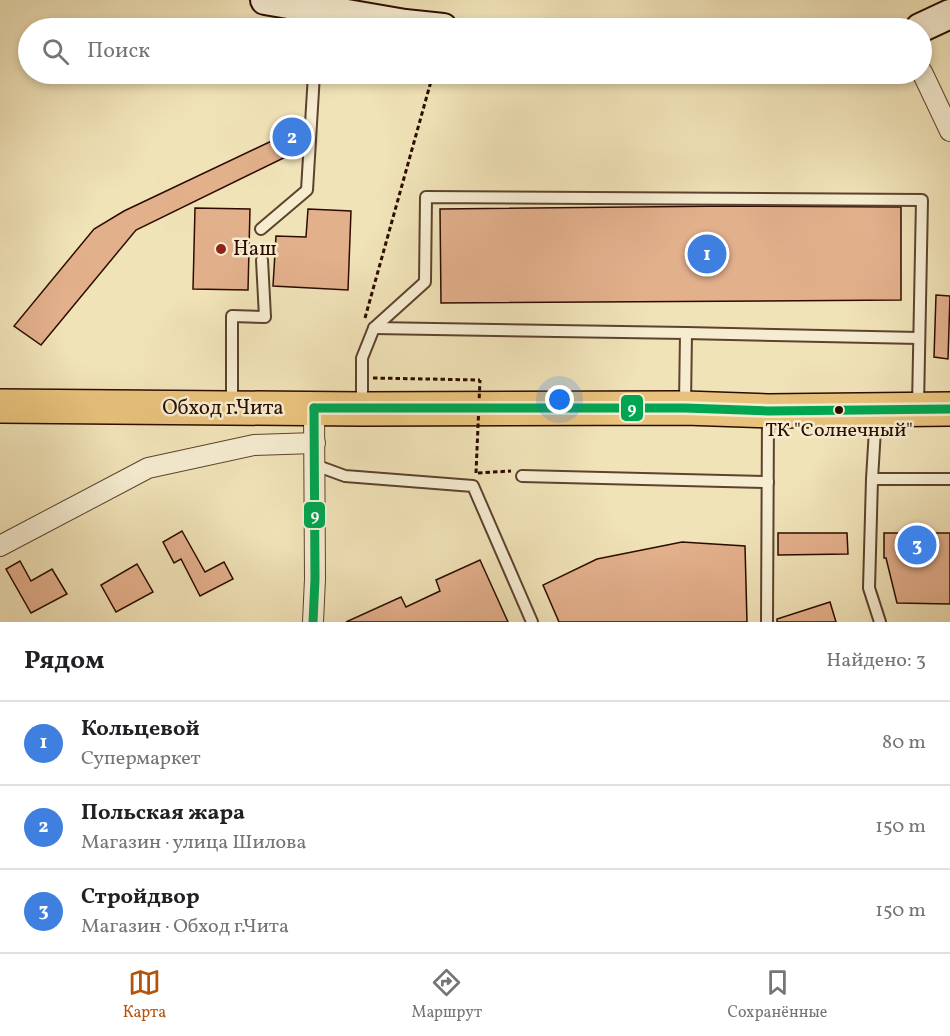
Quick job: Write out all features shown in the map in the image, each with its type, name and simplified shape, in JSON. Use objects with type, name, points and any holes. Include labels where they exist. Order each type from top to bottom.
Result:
[{"type":"highway","name":"Обход г.Чита","points":[[0,406],[314,408],[362,393],[768,411],[950,409]]},
{"type":"main road","points":[[266,0],[310,18],[371,9],[405,18]]},
{"type":"main road","points":[[932,22],[950,14]]},
{"type":"street","points":[[927,84],[950,131]]},
{"type":"street","points":[[313,622],[314,408]]},
{"type":"street","points":[[0,546],[148,468],[254,445],[315,443]]},
{"type":"lane","points":[[261,229],[307,190],[313,84]]},
{"type":"lane","points":[[362,393],[362,358],[368,327],[425,282],[426,197],[922,200],[918,410]]},
{"type":"lane","points":[[231,408],[232,316],[265,317],[262,260]]},
{"type":"lane","points":[[368,327],[919,338]]},
{"type":"lane","points":[[686,333],[686,408]]},
{"type":"lane","points":[[876,410],[870,588],[880,622]]},
{"type":"lane","points":[[767,622],[768,411]]},
{"type":"lane","points":[[315,465],[345,476],[473,486],[532,622]]},
{"type":"lane","points":[[522,476],[768,482]]},
{"type":"lane","points":[[872,479],[950,479]]},
{"type":"path","points":[[368,327],[430,84]]},
{"type":"path","points":[[362,393],[423,378],[480,380],[476,473],[511,471]]},
{"type":"building","points":[[301,127],[302,149],[136,230],[41,345],[14,326],[94,229],[124,211]]},
{"type":"building","points":[[901,207],[901,300],[441,303],[440,209]]},
{"type":"building","name":"Наш","points":[[195,208],[250,209],[248,290],[193,289]]},
{"type":"building","points":[[308,209],[351,211],[348,290],[273,286],[276,236],[306,237]]},
{"type":"building","points":[[936,295],[950,296],[948,359],[934,357]]},
{"type":"building","points":[[182,531],[205,572],[224,562],[233,579],[200,596],[181,559],[174,563],[163,542]]},
{"type":"building","points":[[778,533],[847,533],[848,554],[778,555]]},
{"type":"building","points":[[884,533],[950,533],[950,604],[897,603],[886,558],[884,558]]},
{"type":"building","points":[[682,542],[745,546],[747,622],[559,622],[543,585],[597,559]]},
{"type":"building","points":[[480,560],[508,622],[346,622],[401,597],[406,607],[440,591],[436,580]]},
{"type":"building","points":[[20,561],[31,581],[52,569],[67,594],[31,613],[6,569]]},
{"type":"building","points":[[137,564],[153,592],[116,612],[101,585]]},
{"type":"building","points":[[830,602],[836,622],[777,622],[777,619]]},
{"type":"transit line","name":"9","points":[[314,408],[685,408],[768,411],[950,409]]},
{"type":"transit line","name":"9","points":[[313,622],[314,408]]},
{"type":"place","name":"Польская жара","points":[[292,137]]},
{"type":"place","name":"Наш","points":[[221,249]]},
{"type":"place","name":"Кольцевой","points":[[707,254]]},
{"type":"place","name":"ТК \"Солнечный\"","points":[[839,410]]},
{"type":"place","name":"Стройдвор","points":[[917,545]]}]
